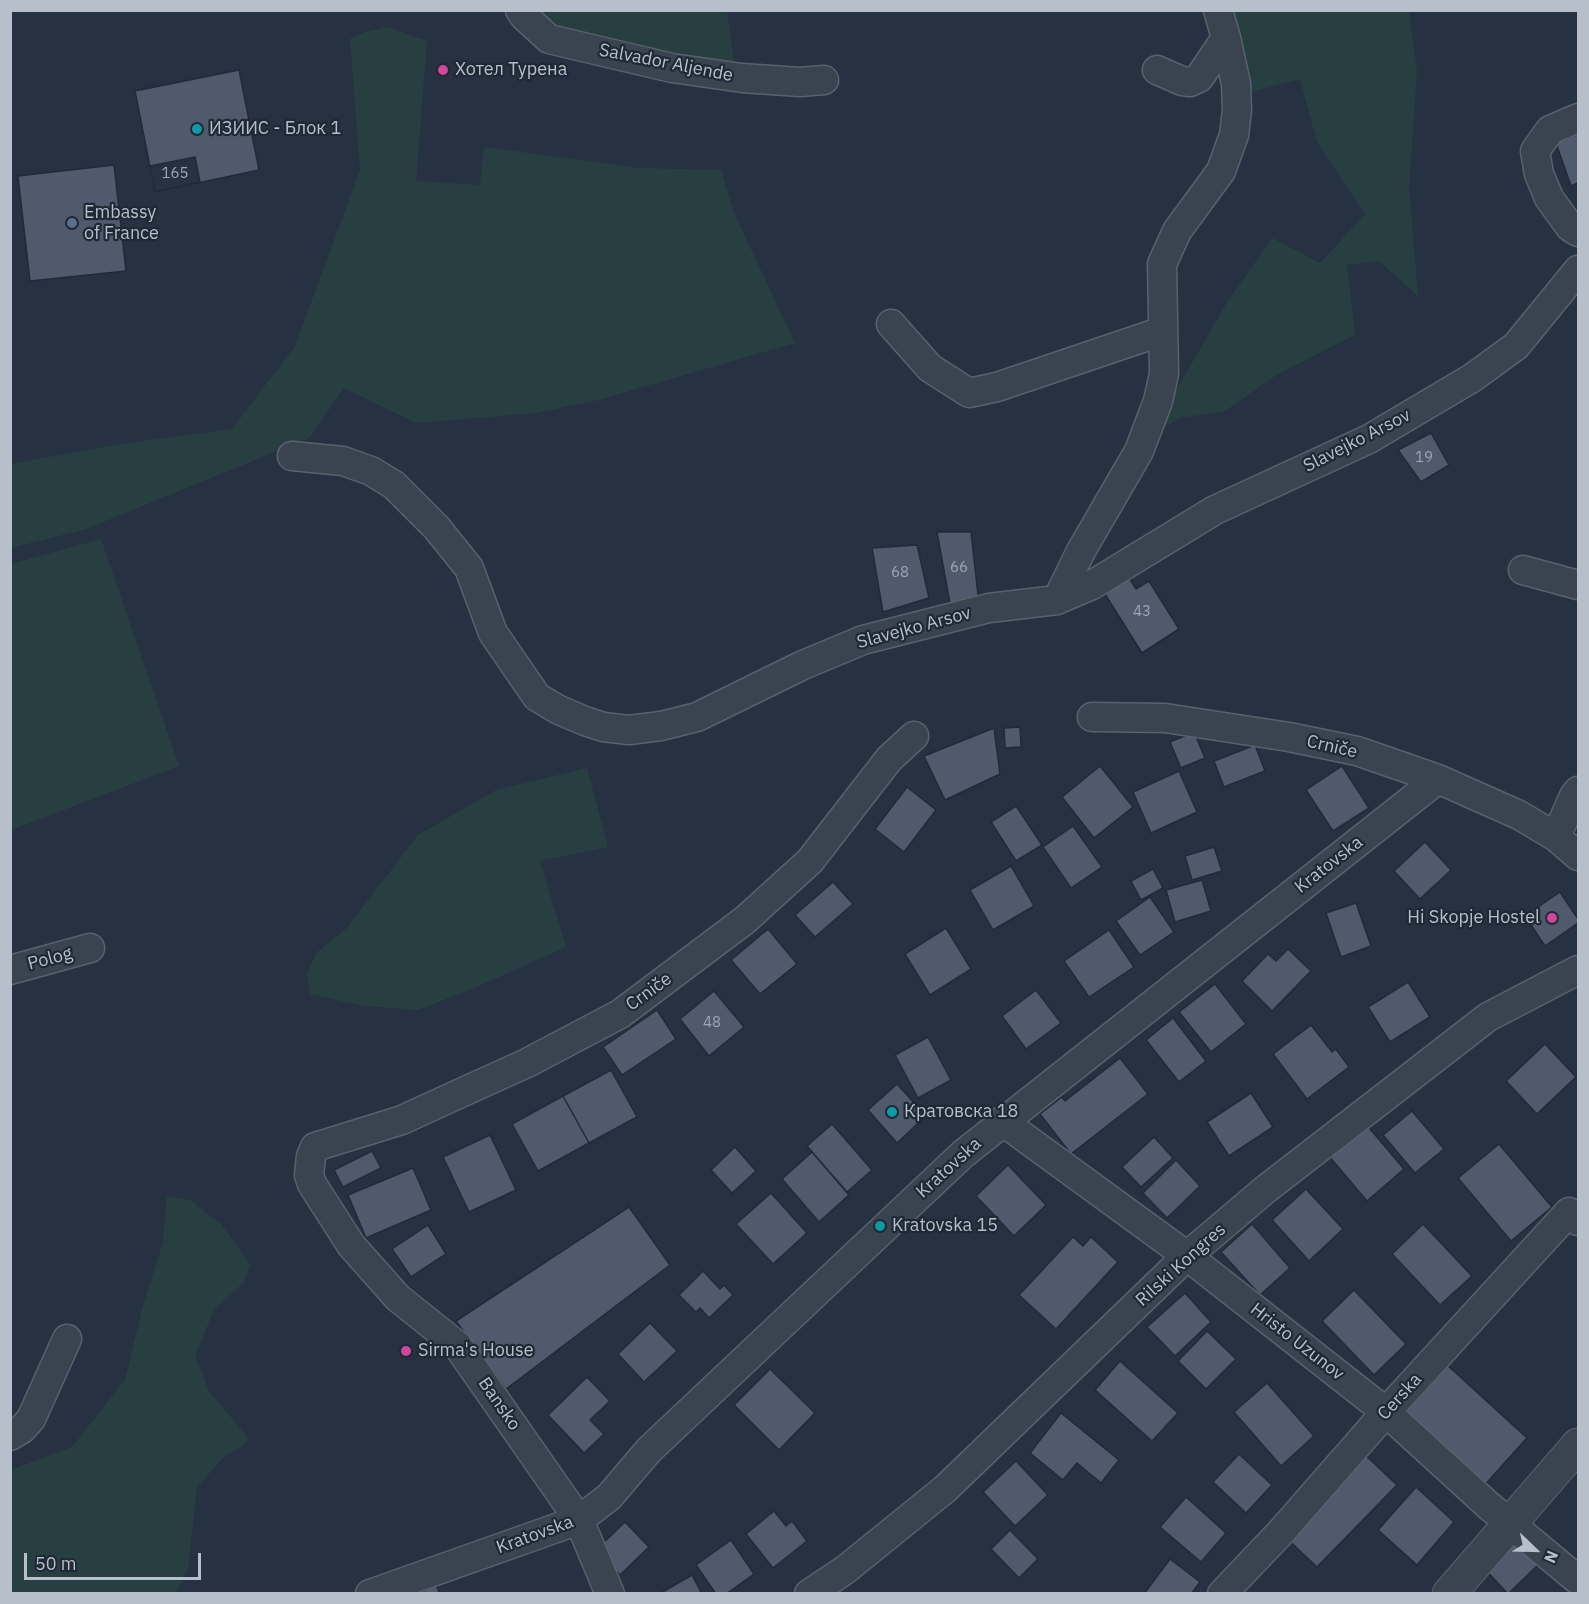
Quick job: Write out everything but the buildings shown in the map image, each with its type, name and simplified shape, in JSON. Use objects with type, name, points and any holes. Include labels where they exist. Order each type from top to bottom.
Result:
[{"type":"street","name":"Salvador Aljende","points":[[520,10],[549,39],[672,68],[742,78],[801,82],[824,80]]},
{"type":"street","points":[[1057,600],[1091,533],[1139,451],[1158,401],[1164,374],[1162,264],[1177,231],[1221,171],[1233,135],[1237,110],[1236,84],[1218,10]]},
{"type":"street","points":[[1157,70],[1182,81],[1190,82],[1199,78],[1226,38]]},
{"type":"street","points":[[1578,118],[1550,130],[1535,151],[1539,174],[1549,198],[1570,227],[1578,232]]},
{"type":"street","name":"Slavejko Arsov","points":[[292,456],[343,461],[371,471],[393,485],[436,527],[470,568],[493,633],[537,697],[559,710],[603,727],[629,730],[661,726],[697,717],[803,665],[863,640],[989,609],[1057,600],[1092,585],[1215,510],[1369,439],[1472,378],[1516,346],[1578,270]]},
{"type":"street","points":[[891,324],[930,368],[969,393],[997,387],[1163,331]]},
{"type":"street","points":[[1523,570],[1578,585]]},
{"type":"street","name":"Crniče","points":[[1092,717],[1165,718],[1289,737],[1357,751],[1438,779],[1519,815],[1556,837],[1578,856]]},
{"type":"street","name":"Crniče","points":[[315,1147],[402,1120],[527,1063],[620,1014],[745,920],[810,861],[890,759],[914,736]]},
{"type":"street","name":"Kratovska","points":[[370,1593],[579,1520],[609,1497],[649,1450],[963,1154],[1438,779]]},
{"type":"street","points":[[1556,837],[1578,791]]},
{"type":"street","name":"Polog","points":[[10,970],[90,948]]},
{"type":"street","name":"Rilski Kongres","points":[[809,1593],[845,1570],[945,1489],[1187,1256],[1266,1189],[1488,1017],[1578,970]]},
{"type":"street","name":"Hristo Uzunov","points":[[1002,1121],[1187,1256],[1386,1412],[1489,1506],[1578,1580]]},
{"type":"street","name":"Bansko","points":[[315,1147],[311,1156],[309,1175],[312,1184],[351,1245],[398,1298],[457,1345],[579,1520],[610,1593]]},
{"type":"street","name":"Cerska","points":[[1222,1593],[1281,1532],[1386,1412],[1569,1212],[1578,1221]]},
{"type":"street","points":[[10,1436],[22,1429],[31,1419],[67,1339]]},
{"type":"street","points":[[1449,1593],[1578,1445]]},
{"type":"green space","points":[[542,11],[727,11],[735,68],[562,29]]},
{"type":"green space","points":[[1222,11],[1409,11],[1417,70],[1409,187],[1418,296],[1379,261],[1347,265],[1355,335],[1278,374],[1225,411],[1180,418],[1145,439],[1226,304],[1272,238],[1320,263],[1365,214],[1317,142],[1300,79],[1243,94]]},
{"type":"green space","points":[[387,27],[427,41],[416,181],[480,185],[484,147],[639,168],[721,170],[734,213],[795,343],[598,400],[537,413],[416,423],[344,388],[309,438],[86,529],[11,548],[10,464],[120,444],[232,429],[295,346],[360,170],[350,39],[362,33]]},
{"type":"green space","points":[[101,539],[179,766],[11,830],[11,564]]},
{"type":"green space","points":[[587,768],[608,847],[540,861],[566,947],[479,986],[418,1010],[364,1006],[310,994],[307,973],[317,952],[346,929],[418,835],[496,790]]},
{"type":"green space","points":[[167,1196],[190,1200],[221,1224],[250,1264],[244,1282],[214,1310],[195,1356],[209,1391],[248,1438],[246,1443],[225,1456],[197,1487],[188,1569],[176,1593],[11,1593],[11,1470],[72,1447],[125,1380],[142,1309],[163,1242]]},
{"type":"place","name":"Хотел Турена","points":[[443,70]]},
{"type":"place","name":"ИЗИИС - Блок 1","points":[[197,129]]},
{"type":"place","name":"Embassy of France","points":[[72,223]]},
{"type":"place","name":"Hi Skopje Hostel","points":[[1552,918]]},
{"type":"place","name":"Кратовска 18","points":[[892,1112]]},
{"type":"place","name":"Kratovska 15","points":[[880,1226]]},
{"type":"place","name":"Sirma's House","points":[[406,1351]]}]
